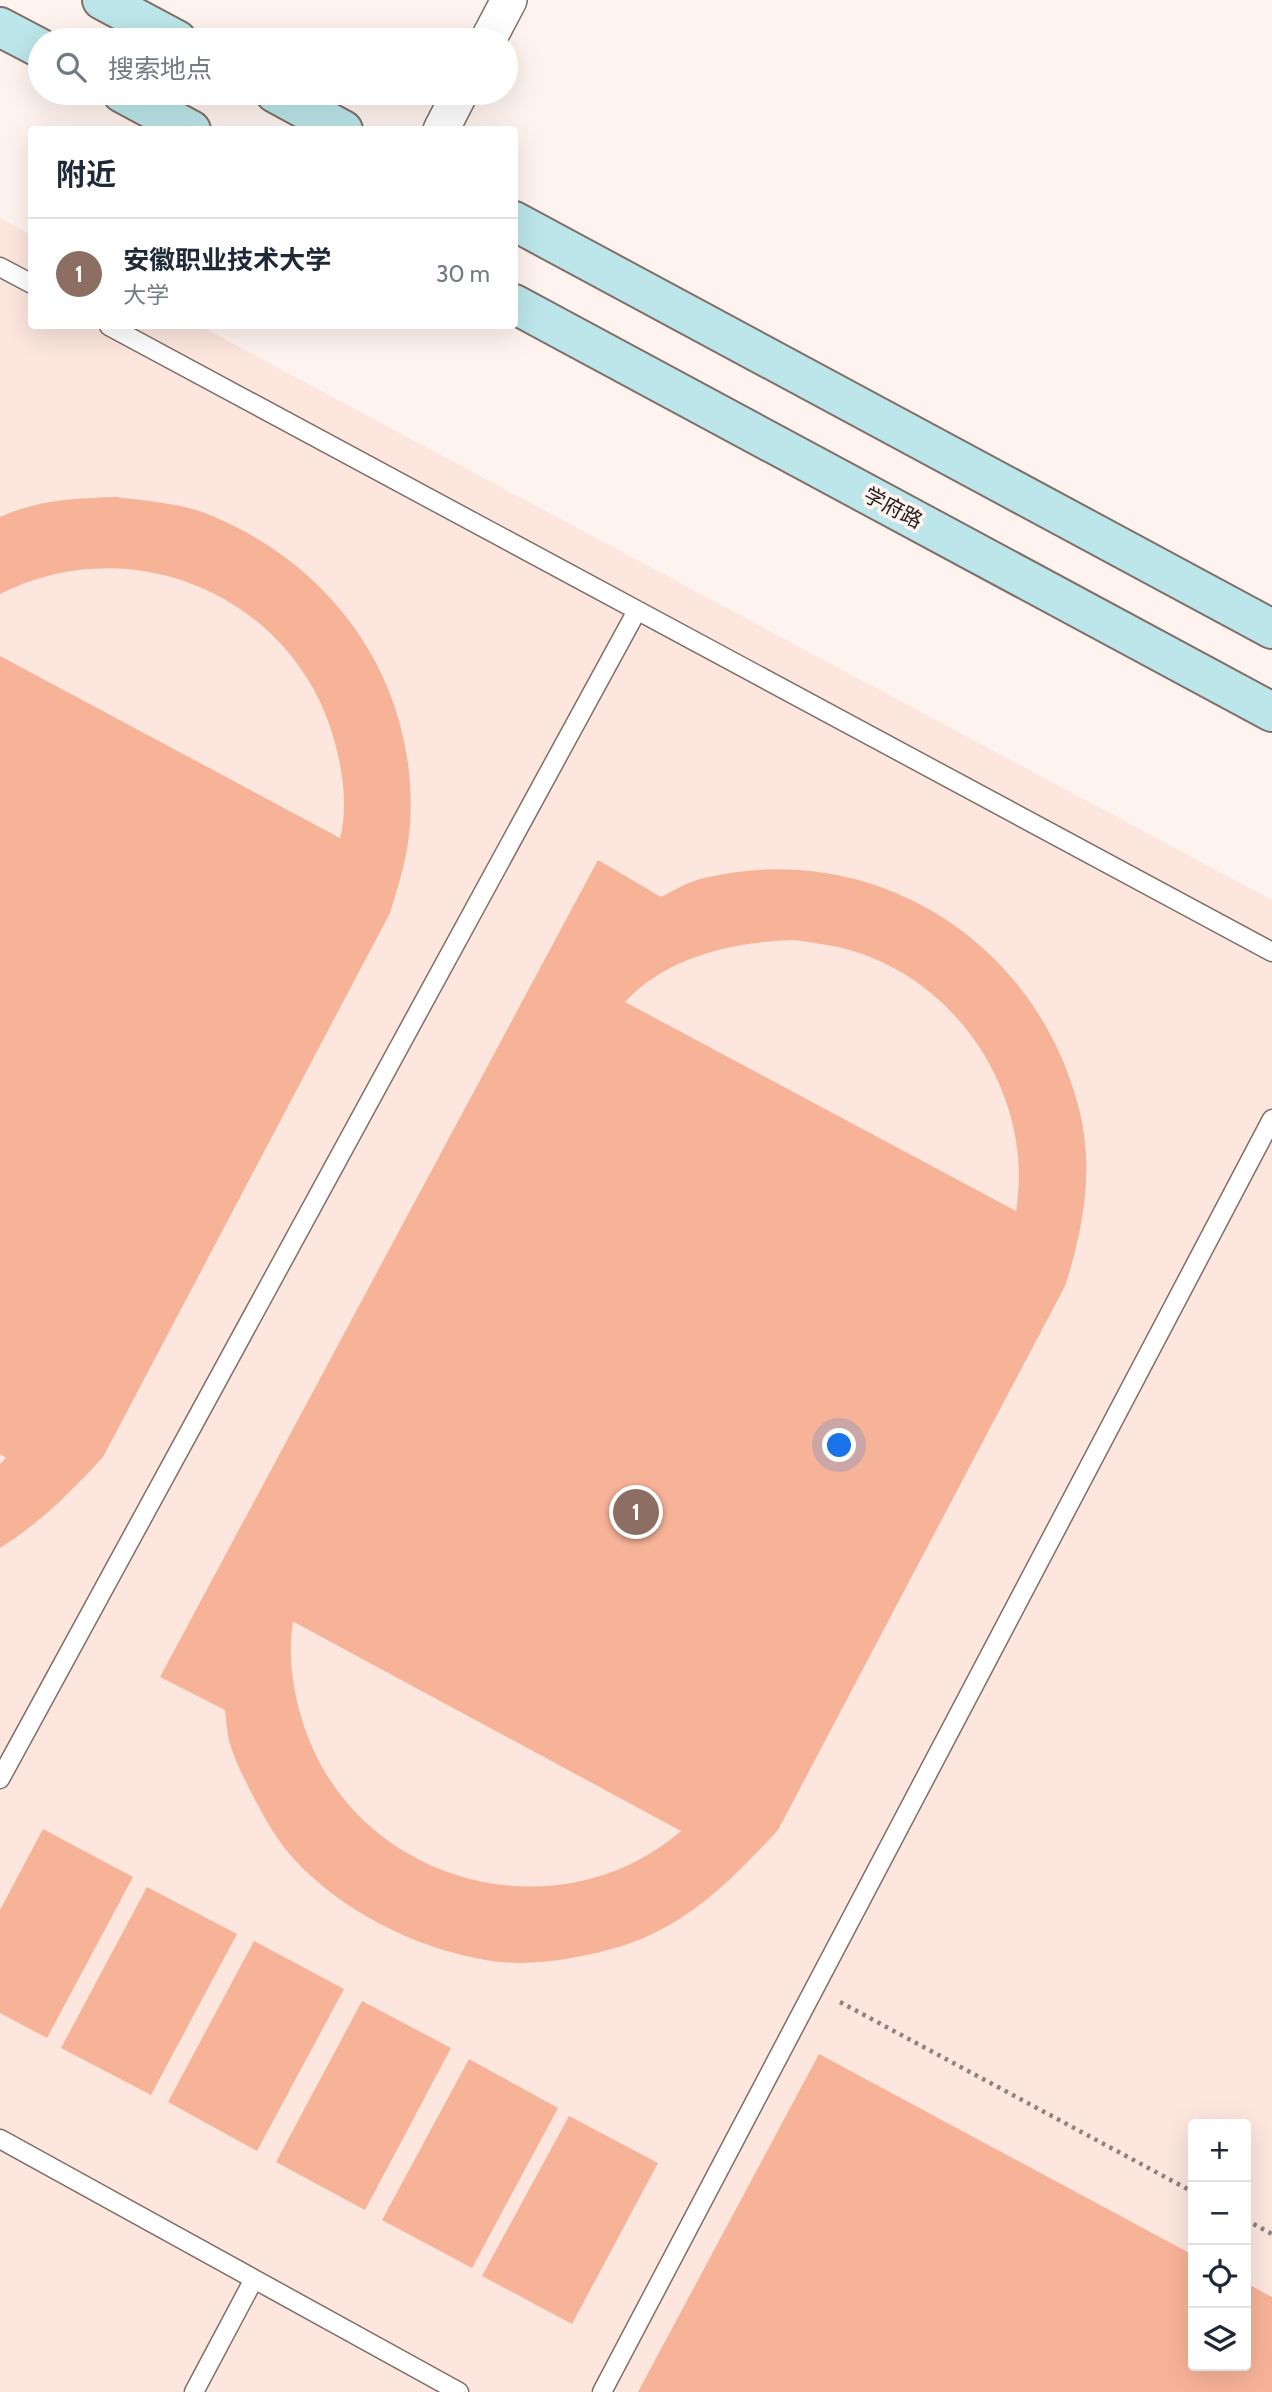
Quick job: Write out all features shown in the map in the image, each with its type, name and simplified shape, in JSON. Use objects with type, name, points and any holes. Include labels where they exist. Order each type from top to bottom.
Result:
[{"type":"main road","points":[[102,0],[154,28]]},
{"type":"main road","points":[[0,27],[28,42]]},
{"type":"main road","points":[[144,105],[184,126]]},
{"type":"main road","points":[[297,105],[337,126]]},
{"type":"main road","points":[[518,223],[1272,629]]},
{"type":"main road","name":"学府路","points":[[518,306],[1272,712]]},
{"type":"street","points":[[494,28],[509,0]]},
{"type":"street","points":[[443,126],[454,105]]},
{"type":"lane","points":[[0,267],[28,282]]},
{"type":"lane","points":[[115,329],[1272,952]]},
{"type":"lane","points":[[0,1779],[633,618]]},
{"type":"lane","points":[[602,2392],[1272,1119]]},
{"type":"lane","points":[[0,2139],[459,2392]]},
{"type":"lane","points":[[194,2392],[254,2279]]},
{"type":"path","points":[[814,1988],[1188,2189]]},
{"type":"path","points":[[1251,2223],[1272,2234]]},
{"type":"shaded area","points":[[0,218],[28,233],[28,329],[206,329],[1272,900],[1272,2392],[0,2392]]},
{"type":"shaded area","points":[[116,497],[176,505],[210,515],[255,538],[296,566],[331,599],[361,637],[384,680],[400,725],[409,774],[409,836],[390,913],[103,1457],[54,1506],[0,1548],[0,1464],[6,1458],[0,1454],[0,656],[340,838],[344,815],[344,790],[338,754],[315,692],[285,649],[248,614],[204,589],[155,573],[104,568],[51,575],[0,594],[0,517],[42,503]]},
{"type":"shaded area","points":[[598,860],[661,897],[700,879],[764,870],[826,873],[885,889],[939,915],[987,952],[1028,998],[1059,1052],[1080,1113],[1084,1135],[1084,1201],[1077,1244],[1065,1286],[778,1830],[744,1866],[708,1898],[668,1926],[646,1937],[622,1946],[572,1958],[519,1963],[486,1960],[406,1936],[356,1910],[311,1876],[292,1857],[269,1825],[241,1772],[229,1741],[225,1710],[160,1677]],"holes":[[[794,940],[854,951],[899,971],[932,994],[961,1022],[984,1055],[1002,1091],[1014,1130],[1019,1170],[1016,1211],[625,1002],[661,973],[703,954],[748,944]],[[294,1622],[681,1831],[630,1864],[574,1882],[517,1886],[460,1876],[408,1853],[362,1819],[325,1773],[301,1716],[295,1693],[291,1657]]]},
{"type":"shaded area","points":[[43,1829],[133,1877],[47,2038],[0,2013],[0,1910]]},
{"type":"shaded area","points":[[147,1887],[237,1934],[151,2095],[61,2048]]},
{"type":"shaded area","points":[[254,1941],[344,1989],[257,2151],[168,2102]]},
{"type":"shaded area","points":[[362,2001],[451,2048],[365,2210],[276,2162]]},
{"type":"shaded area","points":[[819,2054],[1188,2252],[1188,2371],[1251,2371],[1251,2286],[1272,2297],[1272,2392],[638,2392]]},
{"type":"shaded area","points":[[469,2059],[558,2108],[472,2268],[382,2220]]},
{"type":"shaded area","points":[[569,2116],[658,2163],[572,2324],[482,2276]]},
{"type":"place","name":"安徽职业技术大学","points":[[636,1512]]}]
